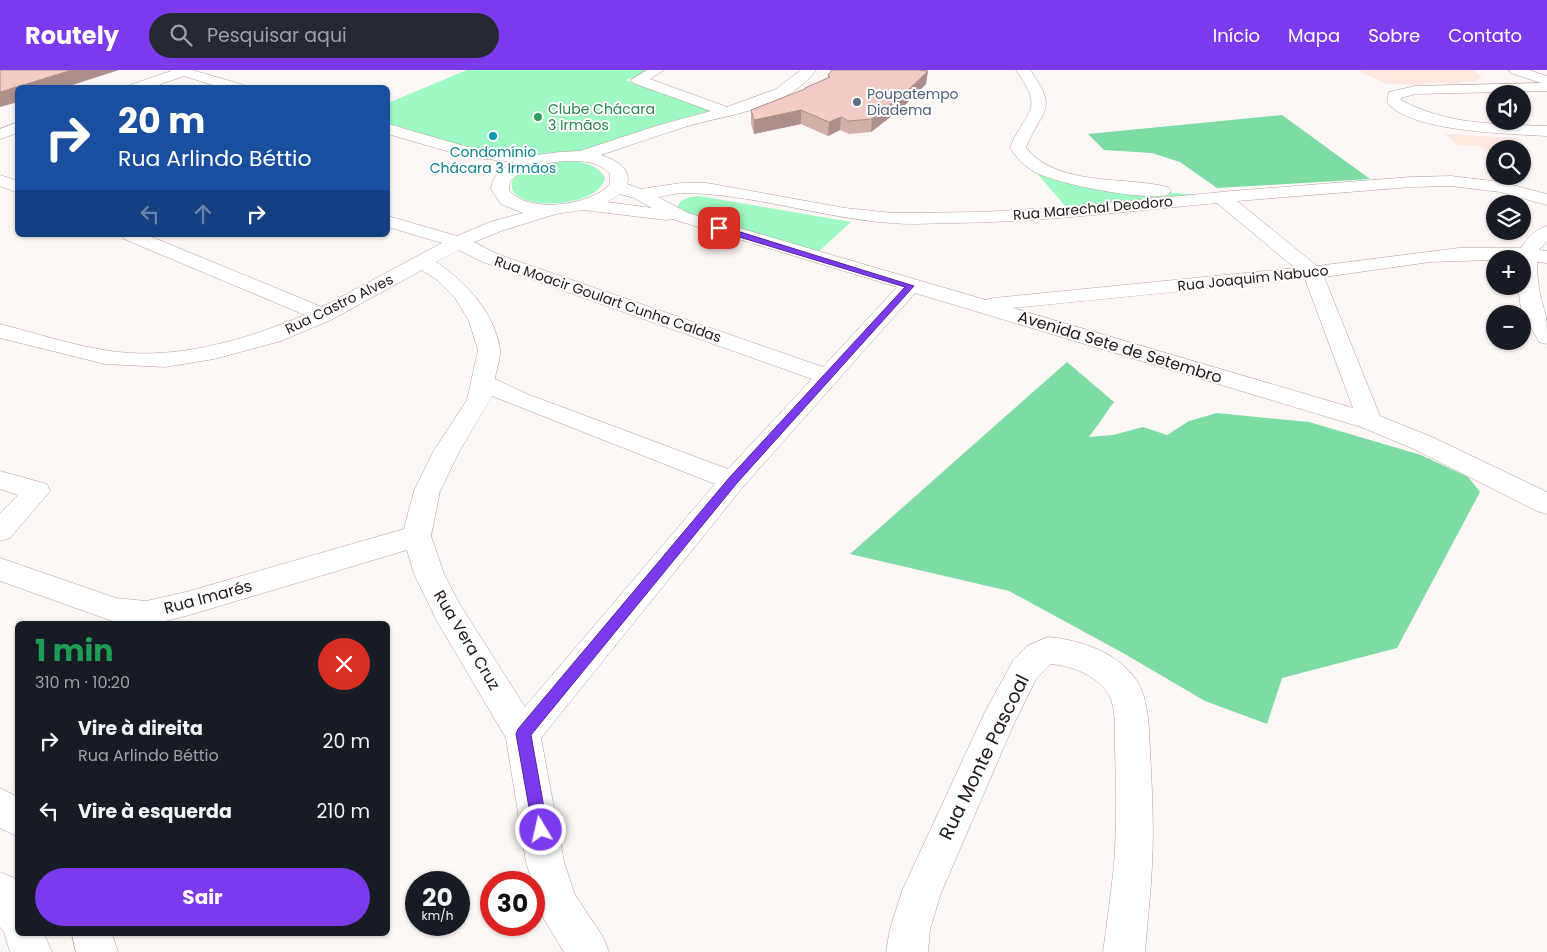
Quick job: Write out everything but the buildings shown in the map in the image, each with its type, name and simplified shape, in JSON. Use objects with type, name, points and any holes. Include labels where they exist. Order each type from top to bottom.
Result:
[{"type":"street","points":[[582,156],[646,134],[784,92],[801,80],[809,70]]},
{"type":"street","points":[[1023,70],[1038,90],[1040,107],[1033,122],[1021,138],[1018,148],[1033,162],[1059,176],[1086,183],[1226,197],[1312,272],[1370,421]]},
{"type":"street","points":[[143,85],[180,71],[229,85]]},
{"type":"street","points":[[655,71],[638,80],[725,111]]},
{"type":"street","points":[[1518,71],[1547,81]]},
{"type":"street","points":[[1514,85],[1523,81],[1524,78],[1518,71]]},
{"type":"street","points":[[1531,87],[1547,87]]},
{"type":"street","points":[[1486,88],[1415,90],[1394,95],[1394,102],[1409,111],[1454,125],[1486,127]]},
{"type":"street","points":[[0,134],[15,128]]},
{"type":"street","points":[[390,130],[467,152],[538,160]]},
{"type":"street","points":[[1520,130],[1547,132]]},
{"type":"street","points":[[614,167],[646,134]]},
{"type":"street","points":[[467,152],[505,176]]},
{"type":"street","points":[[582,156],[606,162],[614,167],[619,174],[620,180],[617,187],[598,200],[585,205],[552,210],[522,206],[503,196],[499,190],[500,183],[505,176],[519,167],[552,157],[582,156]]},
{"type":"street","name":"Rua Marechal Deodoro","points":[[640,194],[681,188],[707,188],[845,213],[893,218],[1066,212],[1411,182],[1452,181],[1501,187],[1547,200]]},
{"type":"street","name":"Avenida Sete de Setembro","points":[[617,187],[640,194],[682,217]]},
{"type":"street","name":"Rua Castro Alves","points":[[461,240],[496,206],[503,196]]},
{"type":"street","name":"Avenida Sete de Setembro","points":[[585,205],[682,217],[1370,421],[1423,443],[1547,504]]},
{"type":"street","name":"Rua Castro Alves","points":[[0,331],[105,357],[165,360],[214,352],[273,336],[323,315],[461,240],[504,224],[552,210]]},
{"type":"street","name":"Rua Moacir Goulart Cunha Caldas","points":[[390,222],[461,240],[490,258],[828,377]]},
{"type":"street","points":[[136,237],[323,315]]},
{"type":"street","points":[[1541,246],[1528,279],[1532,310],[1547,337]]},
{"type":"street","name":"Rua Joaquim Nabuco","points":[[980,306],[1312,272],[1440,256],[1503,253],[1541,246]]},
{"type":"street","points":[[417,536],[427,491],[446,452],[480,400],[489,350],[480,321],[462,294],[444,276],[423,262]]},
{"type":"street","points":[[523,734],[733,481],[910,286]]},
{"type":"street","points":[[483,383],[519,399],[733,481]]},
{"type":"street","points":[[0,480],[37,491],[0,531]]},
{"type":"street","name":"Rua Imarés","points":[[0,569],[115,610],[146,612],[186,604],[417,536]]},
{"type":"street","name":"Rua Vera Cruz","points":[[417,536],[430,574],[448,612],[523,734],[545,862],[558,904],[588,952]]},
{"type":"street","name":"Rua Monte Pascoal","points":[[907,952],[910,929],[922,892],[997,723],[1025,669],[1038,655],[1048,650],[1066,652],[1094,662],[1113,676],[1125,692],[1131,718],[1135,802],[1133,866],[1124,952]]},
{"type":"street","points":[[0,806],[15,817]]},
{"type":"street","points":[[0,892],[15,914]]},
{"type":"street","points":[[25,936],[31,952]]},
{"type":"street","points":[[93,936],[97,952]]},
{"type":"shaded area","points":[[1363,70],[1473,70],[1482,77],[1474,82],[1464,81],[1451,85],[1439,82],[1418,85],[1388,84],[1360,72]]},
{"type":"shaded area","points":[[1445,134],[1514,138],[1516,140],[1486,140],[1486,150],[1479,146],[1458,145]]},
{"type":"green space","name":"Clube Chácara 3 Irmãos","points":[[467,70],[654,70],[626,80],[713,110],[665,123],[580,154],[537,157],[470,149],[390,124],[390,102]]},
{"type":"green space","points":[[1282,115],[1370,179],[1217,188],[1180,162],[1152,153],[1104,150],[1088,134]]},
{"type":"green space","points":[[1018,151],[1035,167],[1112,188],[1226,197],[1066,207]]},
{"type":"green space","points":[[554,162],[575,162],[589,165],[601,172],[605,178],[600,187],[593,193],[571,201],[558,203],[535,202],[517,196],[512,188],[512,182],[515,177],[527,169]]},
{"type":"green space","points":[[699,196],[851,222],[818,252],[686,215],[677,208],[683,200]]},
{"type":"green space","points":[[1067,362],[1114,402],[1089,437],[1113,435],[1143,427],[1167,435],[1189,421],[1217,413],[1309,422],[1421,455],[1468,477],[1480,492],[1397,648],[1282,678],[1267,724],[1205,701],[1123,653],[1009,591],[850,554]]},
{"type":"place","name":"Poupatempo Diadema","points":[[857,102]]},
{"type":"place","name":"Clube Chácara 3 Irmãos","points":[[538,117]]},
{"type":"place","name":"Condomínio Chácara 3 Irmãos","points":[[493,136]]},
{"type":"route","points":[[541,830],[523,734],[733,481],[910,286],[719,228]]}]
